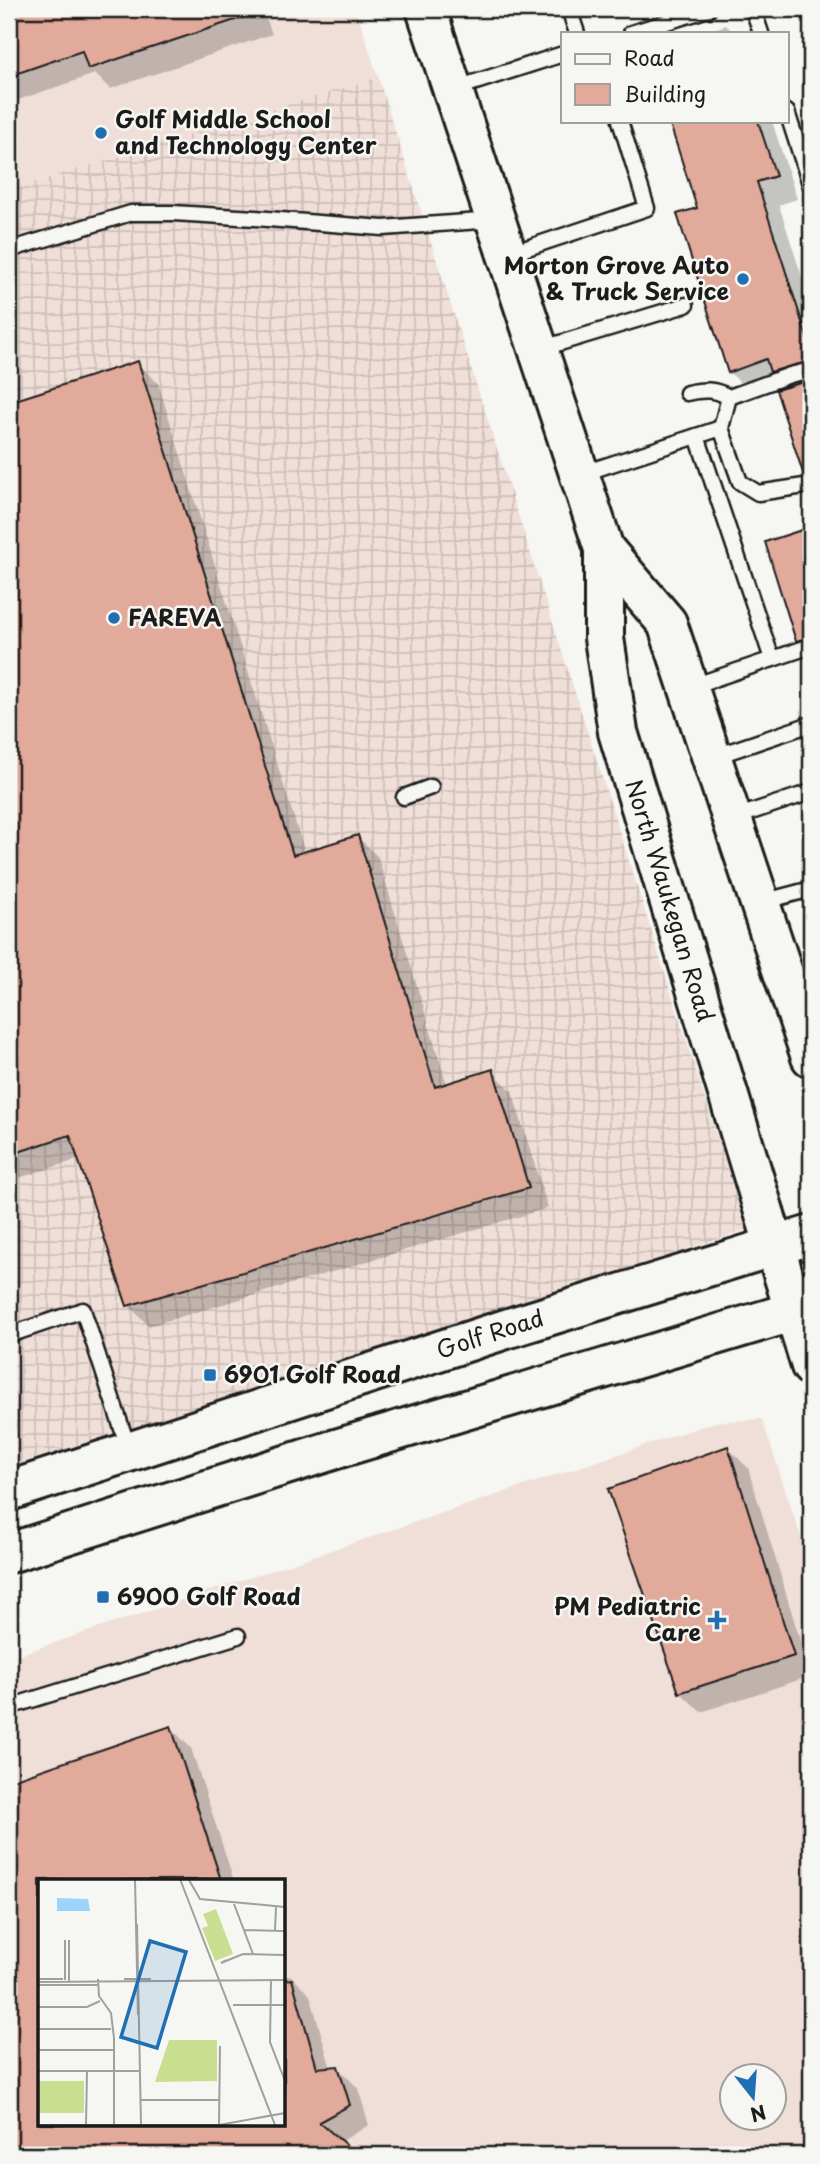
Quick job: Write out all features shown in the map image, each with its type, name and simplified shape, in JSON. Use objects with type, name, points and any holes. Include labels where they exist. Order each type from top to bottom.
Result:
[{"type":"main road","name":"North Waukegan Road","points":[[426,9],[604,549],[604,638],[618,732],[775,1246],[803,1308],[811,1366]]},
{"type":"main road","name":"North Waukegan Road","points":[[604,549],[667,623],[810,1050]]},
{"type":"main road","name":"Golf Road","points":[[9,1491],[811,1235]]},
{"type":"main road","points":[[9,1553],[336,1449],[803,1308]]},
{"type":"lane","points":[[569,9],[577,32]]},
{"type":"lane","points":[[634,32],[709,9]]},
{"type":"lane","points":[[753,9],[761,32]]},
{"type":"lane","points":[[453,89],[561,55]]},
{"type":"lane","points":[[788,115],[811,187]]},
{"type":"lane","points":[[9,250],[131,214],[227,216],[501,237],[647,208],[620,122]]},
{"type":"lane","points":[[538,350],[686,305]]},
{"type":"lane","points":[[688,393],[700,390],[718,391],[729,397],[790,374],[811,370]]},
{"type":"lane","points":[[729,397],[721,428],[740,482],[758,493],[811,485]]},
{"type":"lane","points":[[580,475],[721,428]]},
{"type":"lane","points":[[697,436],[772,659]]},
{"type":"lane","points":[[689,687],[811,646]]},
{"type":"lane","points":[[712,757],[811,724]]},
{"type":"lane","points":[[404,797],[431,787]]},
{"type":"lane","points":[[732,818],[811,792]]},
{"type":"lane","points":[[760,903],[811,889]]},
{"type":"lane","points":[[9,1335],[83,1310],[129,1451]]},
{"type":"lane","points":[[9,1707],[238,1636]]},
{"type":"shaded area","name":"Golf Middle School and Technology Center","points":[[9,9],[356,9],[378,77],[9,190]]},
{"type":"shaded area","points":[[378,77],[747,1230],[9,1467],[9,190]]},
{"type":"shaded area","points":[[762,1419],[811,1568],[811,2155],[9,2155],[9,1658],[715,1422]]},
{"type":"building","points":[[9,9],[252,9],[253,14],[88,69],[82,51],[9,76]]},
{"type":"building","name":"Morton Grove Auto & Truck Service","points":[[669,122],[758,122],[776,176],[757,182],[811,350],[811,361],[770,372],[766,359],[728,373],[677,214],[697,208]]},
{"type":"building","name":"FAREVA","points":[[138,361],[293,855],[358,835],[435,1087],[493,1069],[529,1188],[127,1306],[70,1135],[9,1155],[9,402]]},
{"type":"building","points":[[811,380],[811,476],[804,476],[776,390]]},
{"type":"building","points":[[811,527],[811,637],[796,641],[765,542]]},
{"type":"building","points":[[728,1446],[794,1656],[679,1693],[608,1489]]},
{"type":"building","points":[[171,1726],[221,1879],[38,1879],[38,2126],[285,2126],[285,1980],[292,1979],[317,2068],[338,2066],[350,2105],[319,2122],[358,2155],[9,2155],[9,1781]]},
{"type":"place","name":"Golf Middle School and Technology Center","points":[[101,133]]},
{"type":"place","name":"Morton Grove Auto & Truck Service","points":[[743,279]]},
{"type":"place","name":"FAREVA","points":[[114,618]]},
{"type":"place","name":"6901 Golf Road","points":[[210,1375]]},
{"type":"place","name":"6900 Golf Road","points":[[103,1597]]},
{"type":"place","name":"PM Pediatric Care","points":[[717,1620]]}]
